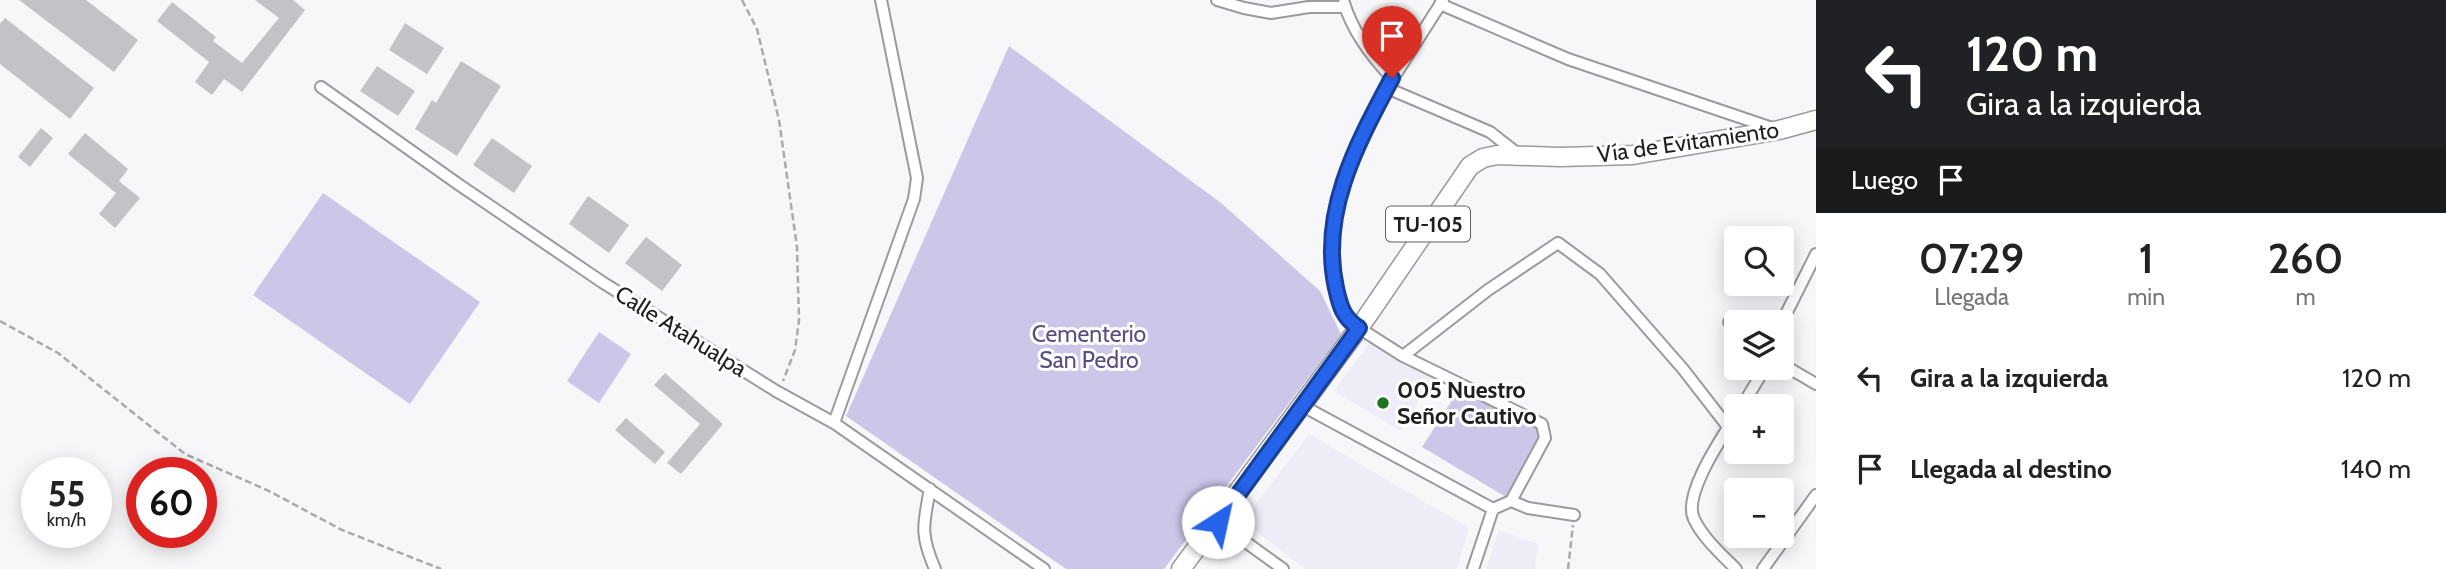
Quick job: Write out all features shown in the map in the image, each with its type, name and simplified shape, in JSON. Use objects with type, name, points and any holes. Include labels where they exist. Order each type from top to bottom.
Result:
[{"type":"main road","name":"Vía de Evitamiento","points":[[1181,569],[1359,328],[1470,166],[1483,158],[1497,155],[1633,155],[1779,130],[1816,120]]},
{"type":"street","points":[[834,423],[915,199],[917,178],[881,0]]},
{"type":"street","points":[[1217,0],[1271,13],[1344,4],[1390,83],[1490,132],[1520,156]]},
{"type":"street","points":[[1511,502],[1545,438],[1542,424],[1403,356],[1348,321],[1340,308],[1331,256],[1336,207],[1350,163],[1390,83],[1441,2],[1568,59],[1779,130]]},
{"type":"street","name":"Calle Atahualpa","points":[[321,87],[601,282],[776,391],[834,423],[1044,569]]},
{"type":"street","points":[[1403,356],[1488,290],[1558,243],[1600,274],[1683,369],[1724,422]]},
{"type":"street","points":[[1788,310],[1816,254]]},
{"type":"street","points":[[1794,371],[1816,384]]},
{"type":"street","points":[[1301,405],[1493,509],[1511,502],[1528,508],[1574,515]]},
{"type":"street","points":[[1724,434],[1696,485],[1692,517],[1736,569]]},
{"type":"street","points":[[930,489],[924,516],[924,544],[935,569]]},
{"type":"street","points":[[1763,569],[1816,495]]},
{"type":"street","points":[[1473,569],[1493,509]]},
{"type":"street","points":[[1218,522],[1283,569]]},
{"type":"path","points":[[742,0],[757,29],[779,120],[797,247],[799,320],[795,350],[786,377],[776,391]]},
{"type":"path","points":[[0,321],[58,352],[185,454],[269,491],[342,530],[441,569]]},
{"type":"path","points":[[1568,569],[1574,515]]},
{"type":"shaded area","points":[[1375,336],[1436,370],[1401,431],[1337,393],[1336,388]]},
{"type":"shaded area","points":[[1309,434],[1469,528],[1457,569],[1305,569],[1243,521]]},
{"type":"shaded area","points":[[1499,530],[1538,544],[1535,569],[1486,569]]},
{"type":"green space","name":"Cementerio San Pedro","points":[[1009,46],[1221,203],[1320,291],[1341,334],[1164,569],[1066,569],[846,416]]},
{"type":"green space","points":[[323,193],[480,302],[410,404],[253,295]]},
{"type":"green space","points":[[599,332],[631,354],[599,403],[567,381]]},
{"type":"green space","points":[[1460,388],[1536,427],[1538,441],[1506,497],[1422,447]]},
{"type":"building","points":[[19,0],[86,0],[138,40],[114,72]]},
{"type":"building","points":[[255,0],[293,0],[305,10],[242,92],[224,79],[212,95],[195,82],[209,62],[157,21],[172,2],[216,37],[213,41],[242,63],[279,18]]},
{"type":"building","points":[[5,18],[94,88],[70,119],[0,64],[0,24]]},
{"type":"building","points":[[405,23],[444,48],[427,74],[389,50]]},
{"type":"building","points":[[461,61],[501,86],[457,156],[415,129],[432,100],[436,103]]},
{"type":"building","points":[[377,66],[415,91],[398,116],[360,91]]},
{"type":"building","points":[[41,128],[53,138],[30,167],[18,157]]},
{"type":"building","points":[[85,133],[128,169],[119,181],[140,198],[115,228],[99,214],[116,193],[68,154]]},
{"type":"building","points":[[492,138],[532,166],[514,193],[473,165]]},
{"type":"building","points":[[588,196],[629,225],[609,253],[569,224]]},
{"type":"building","points":[[646,237],[682,265],[662,291],[625,263]]},
{"type":"building","points":[[665,373],[723,424],[681,474],[667,463],[700,424],[654,385]]},
{"type":"building","points":[[626,418],[665,452],[655,464],[615,430]]},
{"type":"place","name":"005 Nuestro Señor Cautivo","points":[[1383,403]]},
{"type":"route","points":[[1218,522],[1359,328],[1348,321],[1340,308],[1331,256],[1332,231],[1336,207],[1350,163],[1392,78]]}]
